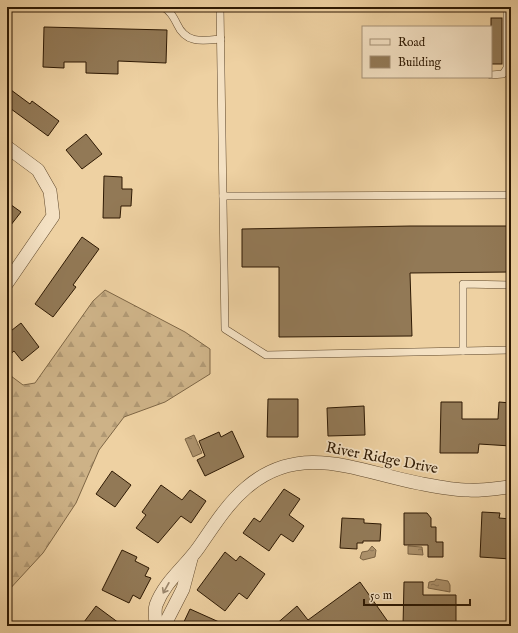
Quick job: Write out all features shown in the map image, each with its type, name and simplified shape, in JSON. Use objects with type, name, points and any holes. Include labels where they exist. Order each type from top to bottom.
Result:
[{"type":"street","points":[[7,147],[38,170],[50,192],[53,216],[7,283]]},
{"type":"street","name":"River Ridge Drive","points":[[156,626],[156,606],[171,578],[191,559],[221,516],[245,488],[265,474],[283,466],[318,462],[350,466],[418,483],[469,490],[511,487]]},
{"type":"street","name":"River Ridge Drive","points":[[164,626],[183,589],[191,559]]},
{"type":"lane","points":[[7,7],[24,7]]},
{"type":"lane","points":[[163,7],[168,10],[182,33],[188,38],[198,41],[221,40]]},
{"type":"lane","points":[[220,7],[225,329],[266,355],[511,350]]},
{"type":"lane","points":[[492,75],[502,74],[507,68],[507,7]]},
{"type":"lane","points":[[223,196],[511,195]]},
{"type":"lane","points":[[463,351],[463,284],[511,285]]},
{"type":"green space","points":[[105,290],[185,332],[210,349],[210,374],[165,402],[124,417],[99,450],[76,503],[43,553],[7,592],[7,373],[23,385],[35,383],[93,301]]},
{"type":"water","points":[[194,435],[202,453],[193,457],[185,439]]},
{"type":"water","points":[[372,546],[376,550],[375,557],[363,560],[360,558],[362,552],[368,551]]},
{"type":"water","points":[[408,546],[422,547],[423,555],[408,554]]},
{"type":"water","points":[[436,579],[448,581],[450,585],[450,592],[428,588],[429,582],[435,581]]},
{"type":"building","points":[[491,18],[502,18],[502,64],[492,64]]},
{"type":"building","points":[[44,27],[167,30],[166,63],[118,61],[118,74],[86,73],[86,62],[64,62],[64,68],[43,67]]},
{"type":"building","points":[[7,87],[30,104],[32,101],[59,121],[48,136],[7,106]]},
{"type":"building","points":[[86,134],[102,154],[82,169],[66,150]]},
{"type":"building","points":[[104,176],[122,177],[122,189],[132,189],[131,206],[121,206],[120,218],[103,218]]},
{"type":"building","points":[[7,202],[21,212],[7,230]]},
{"type":"building","points":[[511,226],[511,272],[410,273],[412,336],[279,337],[279,267],[242,267],[242,229]]},
{"type":"building","points":[[82,237],[99,249],[73,285],[76,287],[53,317],[35,304]]},
{"type":"building","points":[[21,323],[39,347],[22,361],[14,351],[7,357],[7,334]]},
{"type":"building","points":[[268,399],[298,399],[298,437],[267,437]]},
{"type":"building","points":[[441,402],[462,402],[462,419],[498,419],[499,402],[511,403],[511,446],[479,444],[478,453],[440,453]]},
{"type":"building","points":[[364,406],[365,435],[328,436],[327,408]]},
{"type":"building","points":[[232,431],[244,457],[205,476],[197,460],[205,456],[199,441],[219,432],[221,437]]},
{"type":"building","points":[[112,471],[131,485],[115,507],[96,494]]},
{"type":"building","points":[[161,485],[182,500],[190,490],[206,501],[191,523],[181,516],[158,543],[136,528],[146,515],[142,512]]},
{"type":"building","points":[[284,489],[300,499],[289,515],[304,526],[293,542],[281,534],[269,551],[243,533],[254,518],[260,522]]},
{"type":"building","points":[[482,512],[500,513],[499,518],[511,519],[511,559],[480,557]]},
{"type":"building","points":[[404,513],[427,513],[431,518],[431,527],[436,527],[436,542],[443,542],[443,557],[428,557],[428,545],[404,545]]},
{"type":"building","points":[[342,518],[364,519],[364,523],[381,524],[380,541],[363,541],[363,543],[357,543],[357,549],[340,548]]},
{"type":"building","points":[[122,550],[137,557],[135,561],[149,568],[145,576],[151,578],[140,599],[133,595],[129,603],[102,590]]},
{"type":"building","points":[[225,552],[236,561],[240,556],[265,574],[247,599],[239,593],[225,611],[197,590]]},
{"type":"building","points":[[360,582],[391,626],[274,626],[297,606],[308,620]]},
{"type":"building","points":[[404,582],[423,582],[423,595],[456,595],[456,626],[403,626]]},
{"type":"building","points":[[96,606],[123,626],[81,626]]},
{"type":"building","points":[[190,609],[228,626],[182,626]]}]
